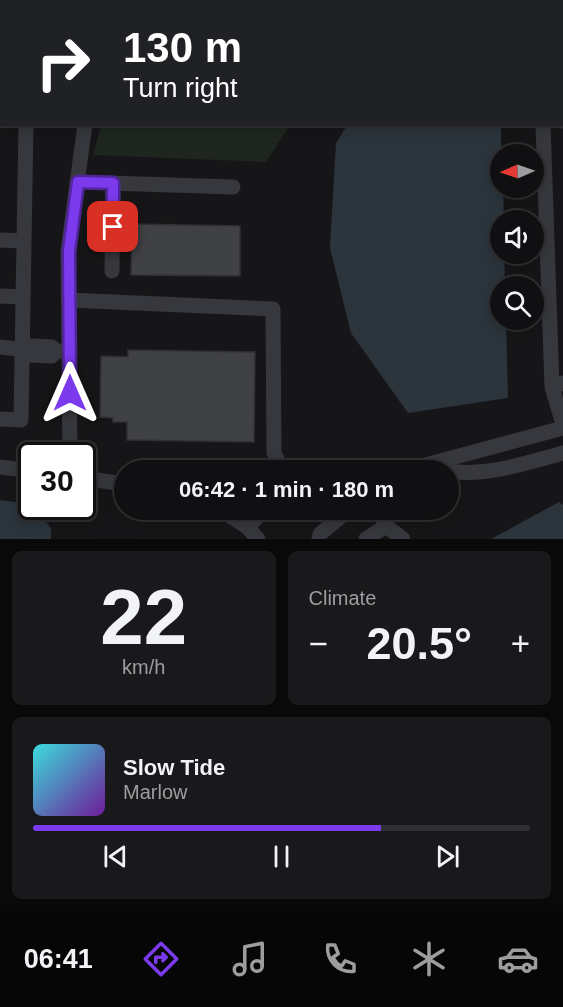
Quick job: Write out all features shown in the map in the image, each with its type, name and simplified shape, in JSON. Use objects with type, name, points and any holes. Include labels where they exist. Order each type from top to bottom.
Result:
[{"type":"street","points":[[0,419],[21,420],[24,349],[22,297],[26,126]]},
{"type":"street","points":[[69,442],[63,351],[69,300],[69,251],[85,126]]},
{"type":"street","points":[[443,460],[563,426],[558,385],[543,126]]},
{"type":"street","points":[[78,182],[233,187]]},
{"type":"street","points":[[112,271],[113,183]]},
{"type":"street","points":[[0,240],[23,241]]},
{"type":"street","points":[[0,296],[22,297]]},
{"type":"street","points":[[69,300],[273,309],[274,453],[278,460]]},
{"type":"street","points":[[0,348],[52,347],[63,351]]},
{"type":"street","points":[[459,473],[495,471],[563,453]]},
{"type":"street","points":[[0,467],[18,469]]},
{"type":"street","points":[[96,480],[114,483]]},
{"type":"street","points":[[236,520],[258,539]]},
{"type":"street","points":[[247,527],[254,520]]},
{"type":"street","points":[[319,539],[320,534],[337,520]]},
{"type":"street","points":[[383,520],[386,526],[403,539]]},
{"type":"street","points":[[366,539],[386,526]]},
{"type":"shaded area","points":[[100,126],[289,126],[266,162],[93,155]]},
{"type":"shaded area","points":[[347,126],[501,126],[501,144],[490,144],[490,198],[503,198],[504,210],[490,210],[490,264],[504,264],[505,276],[490,276],[490,330],[506,330],[508,398],[408,413],[351,333],[330,248],[336,143]]},
{"type":"shaded area","points":[[0,500],[18,502],[18,520],[45,520],[51,528],[51,539],[0,539]]},
{"type":"shaded area","points":[[559,502],[563,505],[563,539],[491,539]]},
{"type":"building","points":[[132,224],[240,226],[240,276],[131,275]]},
{"type":"building","points":[[128,350],[255,352],[254,442],[127,440],[127,422],[113,422],[113,418],[100,417],[101,356],[128,357]]},
{"type":"route","points":[[70,393],[69,251],[78,182],[113,183],[113,227]]}]
